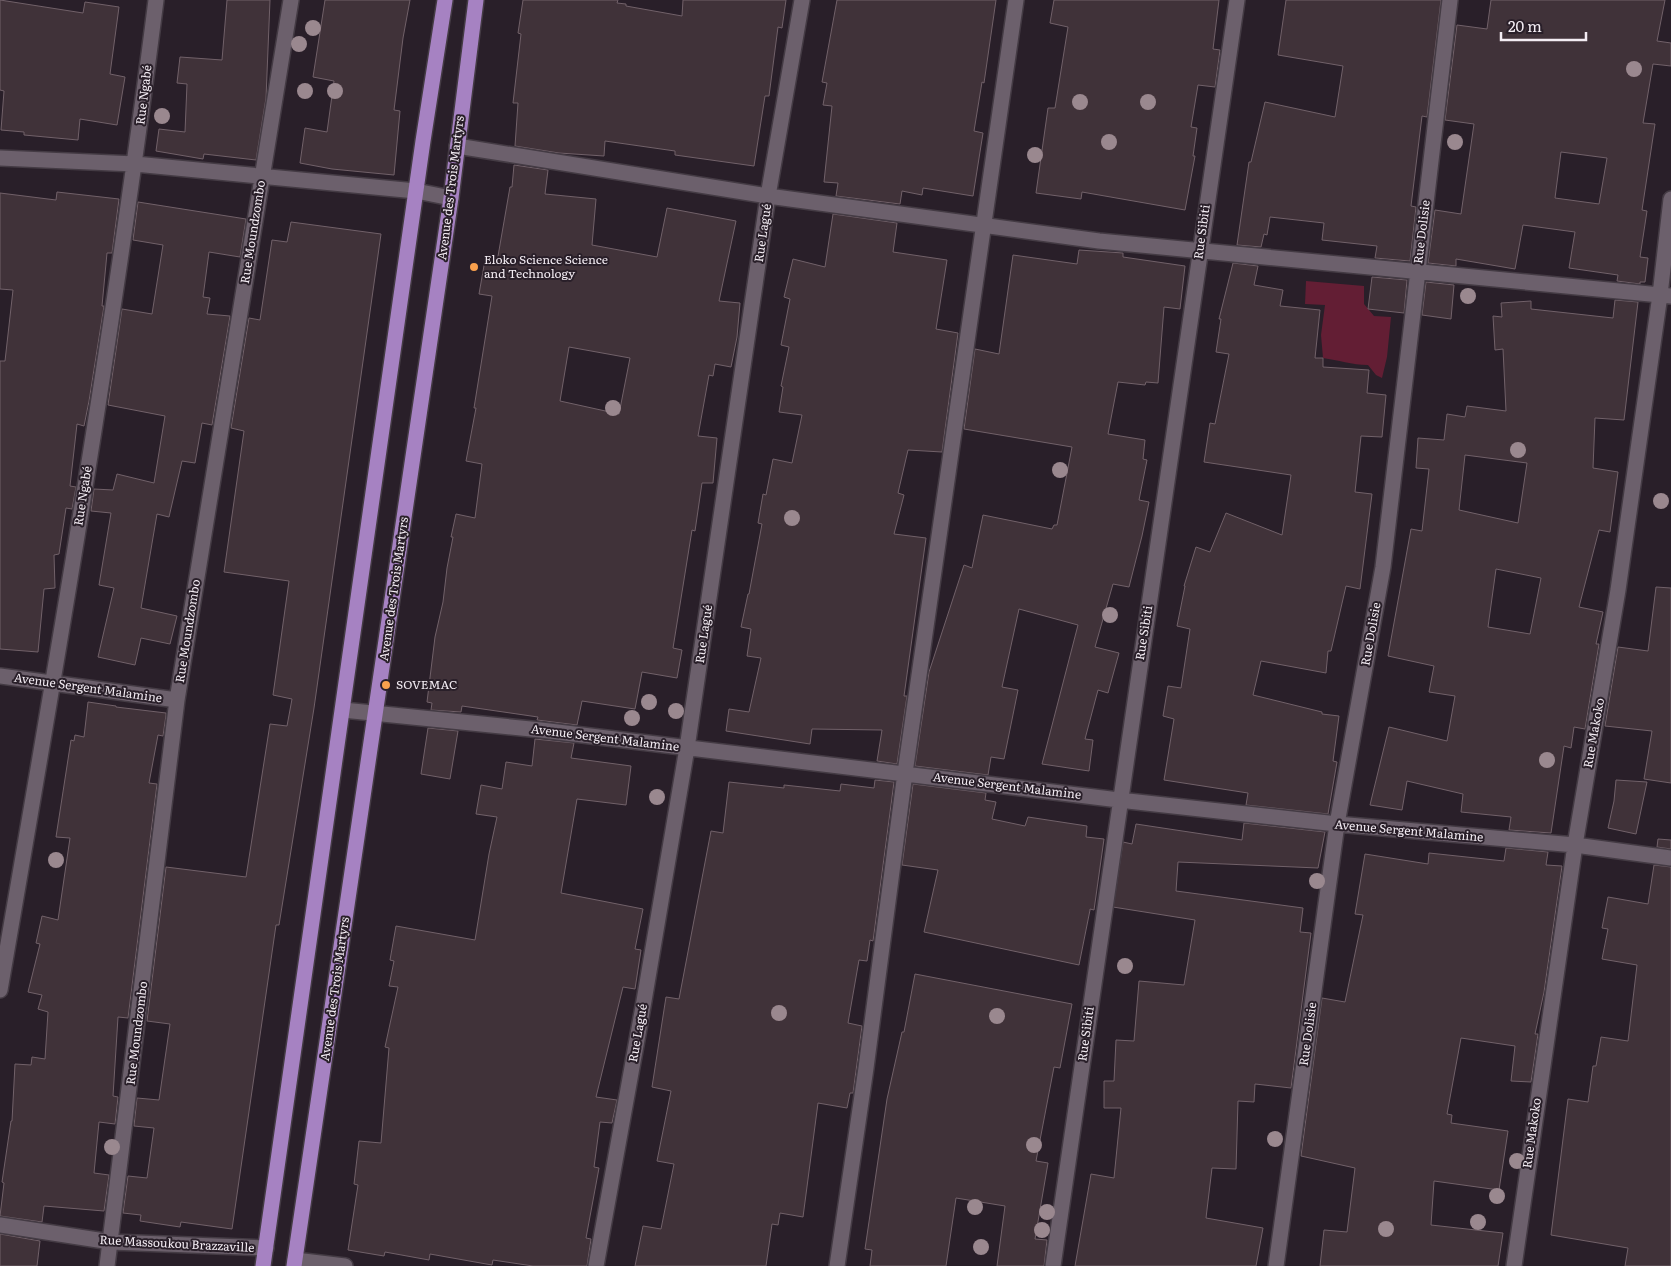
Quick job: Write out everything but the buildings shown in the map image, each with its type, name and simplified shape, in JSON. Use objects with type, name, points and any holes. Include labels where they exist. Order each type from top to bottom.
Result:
[{"type":"main road","points":[[263,1266],[416,191],[445,0]]},
{"type":"main road","name":"Avenue des Trois Martyrs","points":[[294,1263],[451,198],[476,0]]},
{"type":"street","name":"Rue Ngabé","points":[[0,990],[53,683],[135,164],[156,0]]},
{"type":"street","name":"Rue Moundzombo","points":[[108,1266],[177,700],[291,0]]},
{"type":"street","name":"Rue Lagué","points":[[596,1266],[646,992],[687,748],[768,196],[802,0]]},
{"type":"street","points":[[837,1266],[982,226],[1016,0]]},
{"type":"street","name":"Rue Sibiti","points":[[1053,1266],[1118,800],[1237,0]]},
{"type":"street","name":"Rue Dolisie","points":[[1276,1266],[1337,824],[1383,567],[1450,0]]},
{"type":"street","points":[[457,146],[768,196],[1098,241],[1666,295]]},
{"type":"street","points":[[0,158],[135,164],[416,191],[451,198]]},
{"type":"street","name":"Rue Makoko","points":[[1514,1266],[1575,845],[1666,295],[1671,199]]},
{"type":"street","name":"Avenue Sergent Malamine","points":[[0,676],[177,700]]},
{"type":"street","name":"Avenue Sergent Malamine","points":[[343,710],[541,730],[1118,800],[1337,824],[1575,845],[1671,858]]},
{"type":"street","name":"Rue Massoukou Brazzaville","points":[[0,1224],[111,1242],[266,1248]]},
{"type":"street","points":[[294,1263],[345,1266]]},
{"type":"shaded area","points":[[1306,281],[1364,286],[1364,304],[1374,316],[1391,317],[1387,357],[1382,378],[1376,375],[1368,365],[1323,358],[1321,335],[1325,305],[1305,304]]},
{"type":"place","name":"Eloko Science Science and Technology","points":[[474,267]]},
{"type":"place","name":"SOVEMAC","points":[[386,685]]}]
